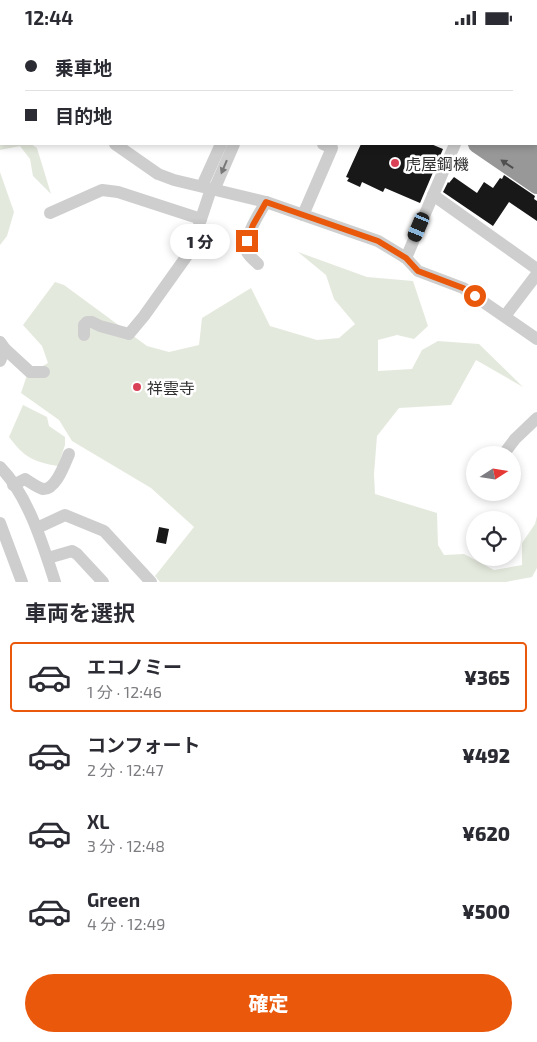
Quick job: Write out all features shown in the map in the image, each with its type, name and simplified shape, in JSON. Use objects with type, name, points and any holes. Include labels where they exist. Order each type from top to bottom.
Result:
[{"type":"highway","points":[[478,145],[537,185]]},
{"type":"highway","points":[[501,145],[537,169]]},
{"type":"highway","points":[[522,145],[537,154]]},
{"type":"highway","points":[[526,145],[537,154]]},
{"type":"street","points":[[116,145],[158,174],[174,180],[266,202],[378,241],[406,258],[418,271],[463,288],[537,339]]},
{"type":"street","points":[[84,335],[84,325],[92,321],[100,326],[129,334],[144,317],[190,250],[209,188],[217,145]]},
{"type":"street","points":[[209,188],[233,145]]},
{"type":"street","points":[[303,215],[332,149],[325,145]]},
{"type":"street","points":[[406,258],[455,145]]},
{"type":"street","points":[[50,213],[102,190],[118,192],[201,219]]},
{"type":"street","points":[[433,195],[537,269]]},
{"type":"street","points":[[258,264],[247,253],[247,241],[253,225],[266,202]]},
{"type":"street","points":[[505,316],[537,273]]},
{"type":"street","points":[[0,361],[3,345]]},
{"type":"street","points":[[3,345],[30,372],[44,372]]},
{"type":"street","points":[[510,446],[537,418]]},
{"type":"street","points":[[13,485],[25,479],[43,489],[49,487],[60,474],[69,454]]},
{"type":"street","points":[[0,467],[21,496],[37,528],[55,582]]},
{"type":"street","points":[[37,528],[65,515],[104,531],[151,582]]},
{"type":"street","points":[[0,523],[22,582]]},
{"type":"street","points":[[48,558],[72,551],[103,582]]},
{"type":"shaded area","points":[[0,145],[32,145],[37,148],[51,194],[33,176],[30,159],[20,146],[0,150]]},
{"type":"shaded area","points":[[0,172],[14,212],[7,236],[0,245]]},
{"type":"shaded area","points":[[298,252],[367,277],[413,281],[428,326],[414,339],[397,335],[378,340],[378,371],[412,369],[422,350],[438,341],[479,344],[523,387],[476,360],[451,405],[399,408],[377,436],[374,474],[375,494],[437,513],[438,545],[444,555],[466,555],[466,566],[486,566],[494,570],[521,566],[522,543],[535,524],[537,516],[537,568],[532,577],[506,582],[160,582],[155,576],[194,527],[151,488],[72,441],[59,420],[21,393],[27,375],[48,363],[42,346],[23,325],[55,282],[64,285],[147,346],[169,352],[199,345],[202,318],[251,288],[270,326],[317,340],[339,338],[355,324],[334,299],[326,275]]},
{"type":"shaded area","points":[[23,405],[47,417],[49,426],[65,437],[65,445],[58,466],[35,460],[19,449],[9,437]]},
{"type":"building","name":"虎屋鋼機","points":[[361,145],[433,145],[443,149],[420,203],[385,188],[383,192],[362,182],[360,187],[347,181],[349,178],[346,177]]},
{"type":"building","points":[[504,175],[535,196],[534,199],[537,201],[537,221],[509,202],[493,226],[443,192],[448,182],[454,177],[477,193],[484,182],[493,188]]},
{"type":"building","points":[[159,527],[169,529],[166,544],[156,542]]},
{"type":"place","name":"虎屋鋼機","points":[[395,163]]},
{"type":"place","name":"祥雲寺","points":[[137,387]]},
{"type":"route","points":[[247,241],[253,225],[266,202],[378,241],[406,258],[418,271],[463,288],[475,296]]}]
